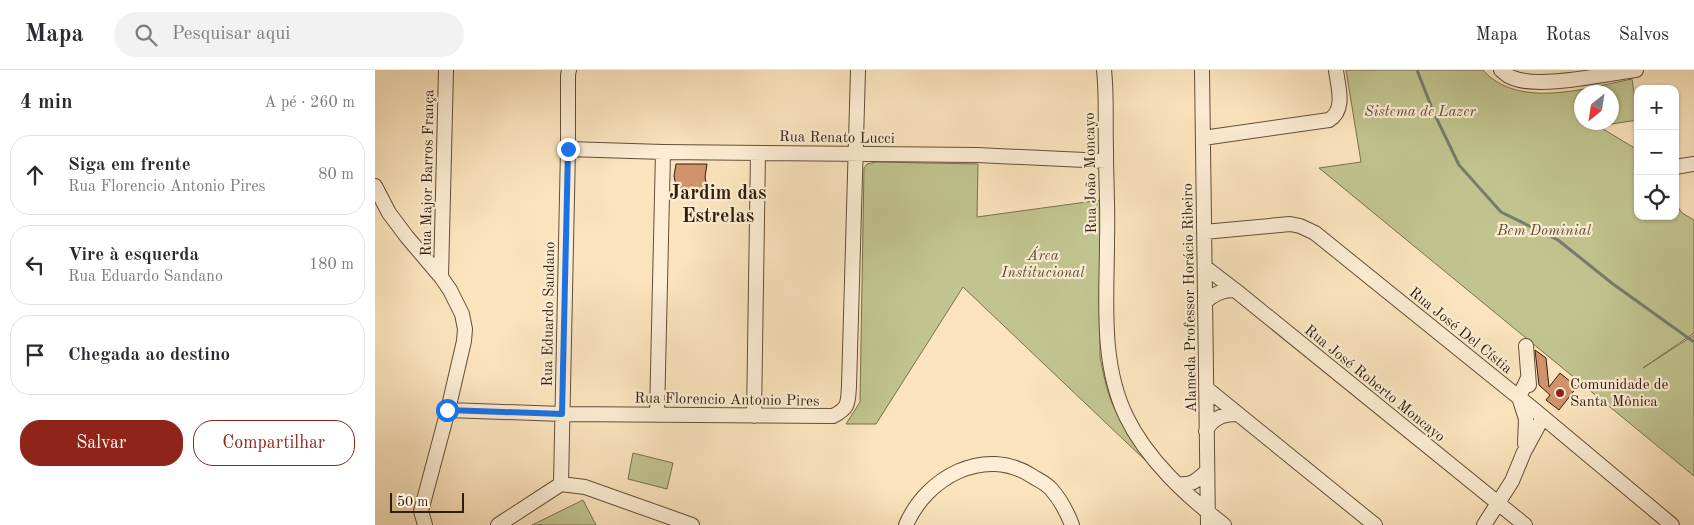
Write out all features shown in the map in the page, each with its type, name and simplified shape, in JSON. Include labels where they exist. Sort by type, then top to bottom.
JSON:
[{"type":"street","name":"Rua Major Barros França","points":[[441,277],[446,70]]},
{"type":"street","name":"Rua Eduardo Sandano","points":[[561,484],[569,70]]},
{"type":"street","name":"Rua Florencio Antonio Pires","points":[[447,410],[562,414],[833,416],[844,410],[848,401],[858,70]]},
{"type":"street","name":"Rua João Moncayo","points":[[1104,70],[1108,199],[1106,316],[1108,352],[1118,397],[1126,417],[1141,442],[1208,518],[1224,525]]},
{"type":"street","name":"Alameda Professor Horácio Ribeiro","points":[[1202,70],[1208,518]]},
{"type":"street","points":[[1203,138],[1329,120],[1335,117],[1340,103],[1336,70]]},
{"type":"street","points":[[1501,70],[1510,77],[1524,81],[1544,83],[1596,73],[1635,70]]},
{"type":"street","name":"Rua Renato Lucci","points":[[568,149],[663,152],[977,155],[1106,161]]},
{"type":"street","points":[[657,415],[663,152]]},
{"type":"street","points":[[754,416],[759,153]]},
{"type":"street","points":[[1679,166],[1694,164]]},
{"type":"street","points":[[375,186],[389,213],[441,277],[462,314],[465,329],[464,341],[421,512],[415,525]]},
{"type":"street","name":"Rua José Del Cístia","points":[[1204,232],[1290,224],[1300,226],[1315,233],[1519,397],[1672,525]]},
{"type":"street","name":"Rua José Roberto Moncayo","points":[[1205,267],[1525,525]]},
{"type":"street","points":[[1205,302],[1219,292],[1235,290]]},
{"type":"street","points":[[1484,525],[1512,481],[1538,413],[1528,378],[1525,346]]},
{"type":"street","points":[[1506,387],[1517,386],[1528,378]]},
{"type":"street","points":[[1524,452],[1526,420],[1519,397],[1528,378]]},
{"type":"street","points":[[1206,388],[1375,525]]},
{"type":"street","points":[[1207,431],[1214,420],[1229,414],[1237,414]]},
{"type":"street","points":[[906,525],[911,514],[938,482],[964,468],[986,464],[1003,464],[1024,471],[1049,487],[1066,511],[1072,525]]},
{"type":"street","points":[[1178,484],[1187,486],[1193,484],[1207,471]]},
{"type":"street","points":[[499,525],[561,484],[585,487],[670,521],[693,525]]},
{"type":"street","points":[[421,512],[425,525]]},
{"type":"green space","name":"Bem Dominial","points":[[1346,70],[1483,70],[1498,82],[1515,90],[1534,93],[1574,91],[1574,130],[1605,130],[1634,148],[1634,220],[1679,220],[1679,209],[1682,213],[1694,220],[1694,333],[1643,368],[1694,335],[1694,476],[1319,168],[1361,162]]},
{"type":"green space","name":"Bem Dominial","points":[[1632,79],[1634,121],[1619,123],[1619,85],[1604,85]]},
{"type":"green space","name":"Área Institucional","points":[[876,162],[978,164],[977,217],[1101,200],[1100,357],[1106,386],[1112,403],[1124,425],[1149,459],[1146,461],[963,287],[876,424],[846,424],[860,402],[864,168],[867,164]]},
{"type":"green space","points":[[633,453],[673,463],[667,489],[628,479]]},
{"type":"green space","points":[[583,500],[596,525],[532,525]]},
{"type":"building","points":[[676,164],[707,164],[705,177],[708,192],[677,191],[674,176]]},
{"type":"building","name":"Comunidade de Santa Mônica","points":[[1535,350],[1546,358],[1549,387],[1560,373],[1577,387],[1559,410],[1546,400],[1550,395],[1539,385]]},
{"type":"waterway","points":[[1417,70],[1433,111],[1459,165],[1501,212],[1558,240],[1613,284],[1694,342]]},
{"type":"place","name":"Comunidade de Santa Mônica","points":[[1560,393]]},
{"type":"district","name":"Jardim das Estrelas","points":[[718,204]]},
{"type":"route","points":[[447,410],[562,414],[568,149]]},
{"type":"park label","name":"Sistema de Lazer","points":[[1420,111]]}]
